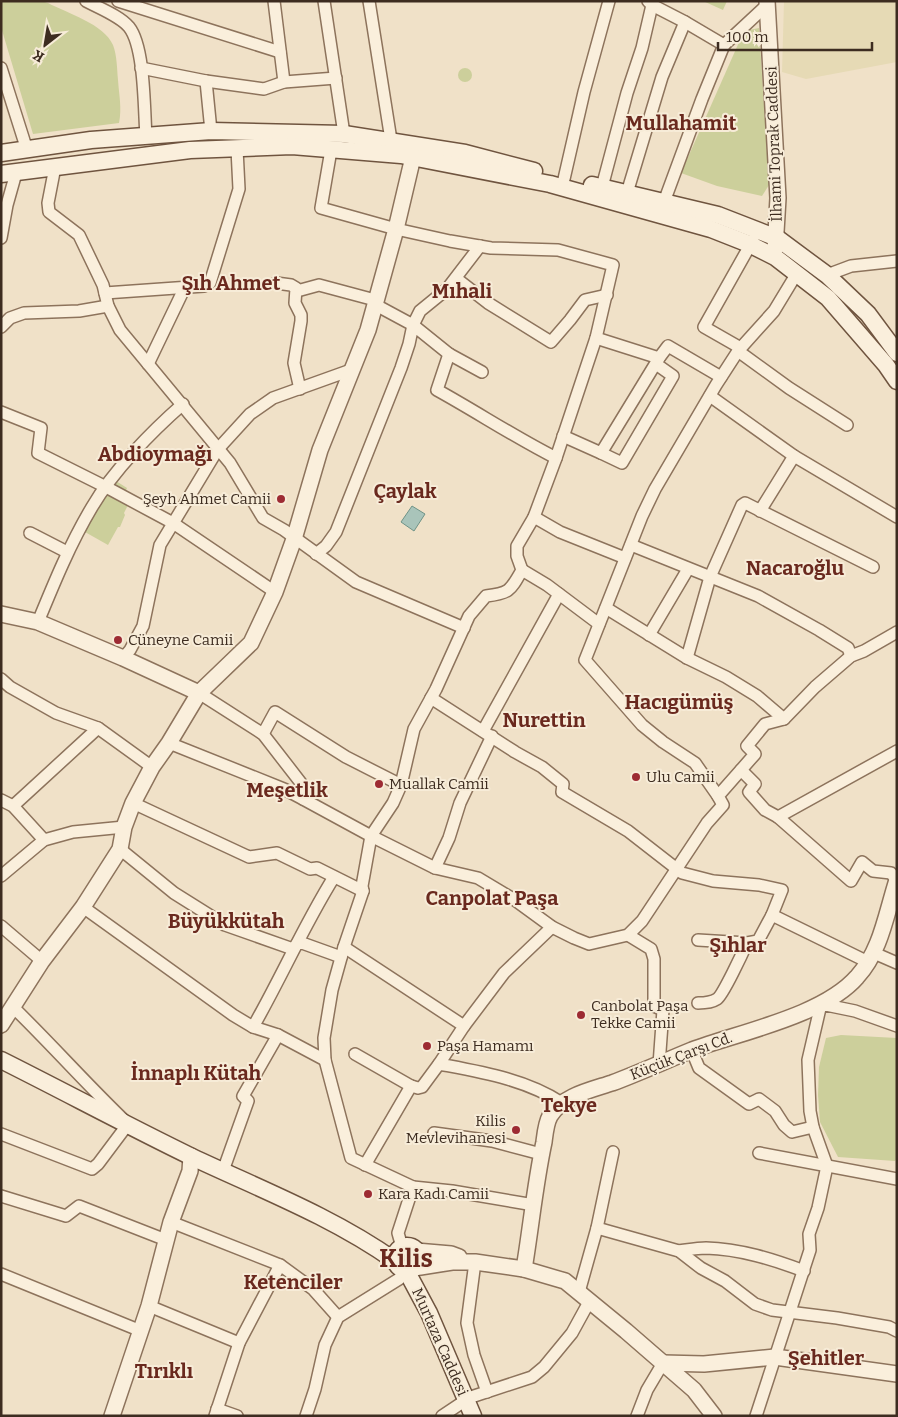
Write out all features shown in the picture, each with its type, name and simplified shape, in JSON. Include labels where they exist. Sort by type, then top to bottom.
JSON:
[{"type":"main road","points":[[1,153],[91,140],[211,131],[344,134],[465,153],[718,215],[777,238],[827,275],[868,314],[897,354]]},
{"type":"main road","points":[[8,173],[190,150],[292,146],[413,157],[550,184],[711,229],[749,244],[774,257],[828,298],[897,380]]},
{"type":"main road","points":[[1,1060],[191,1156],[407,1259]]},
{"type":"main road","name":"Murtaza Caddesi","points":[[407,1259],[473,1416]]},
{"type":"street","points":[[86,1],[110,7],[129,27],[136,44],[141,68],[146,136]]},
{"type":"street","points":[[118,1],[280,52]]},
{"type":"street","points":[[274,1],[284,82]]},
{"type":"street","points":[[324,1],[344,134]]},
{"type":"street","points":[[369,1],[391,140]]},
{"type":"street","points":[[564,178],[584,92],[609,1]]},
{"type":"street","points":[[602,188],[627,93],[642,48],[650,3],[724,45]]},
{"type":"street","points":[[664,202],[724,45],[767,3]]},
{"type":"street","name":"İlhami Toprak Caddesi","points":[[767,3],[778,198],[777,238],[774,257]]},
{"type":"street","points":[[627,193],[662,77],[685,22]]},
{"type":"street","points":[[1,68],[3,80],[27,150]]},
{"type":"street","points":[[141,68],[206,81],[264,89],[284,82],[336,78]]},
{"type":"street","points":[[206,81],[211,131]]},
{"type":"street","points":[[105,293],[206,285],[210,282],[239,189],[237,149]]},
{"type":"street","points":[[331,150],[321,208],[396,229],[480,246],[558,250],[613,265],[596,338],[556,458],[534,517],[517,546],[522,570],[559,594],[599,624]]},
{"type":"street","points":[[1,1025],[14,1008],[42,961],[83,907],[120,849],[124,827],[152,767],[199,693],[252,643],[275,592],[294,539],[320,450],[368,330],[396,229],[413,157]]},
{"type":"street","points":[[55,168],[48,203],[49,212],[79,235],[103,285],[108,306],[120,330],[230,463],[263,518],[284,530],[356,582],[464,628]]},
{"type":"street","points":[[1,238],[7,205],[8,173]]},
{"type":"street","points":[[760,231],[749,244],[704,327],[739,348],[738,351],[789,388],[847,425]]},
{"type":"street","points":[[316,554],[326,546],[336,532],[401,368],[413,325],[420,311],[447,290],[480,246]]},
{"type":"street","points":[[827,275],[851,266],[897,261]]},
{"type":"street","points":[[169,743],[284,789],[435,868],[478,878],[515,900],[552,927],[574,938],[589,944],[628,935],[642,921],[707,823],[724,805],[695,763],[642,724],[585,660],[625,558],[655,489],[738,351],[774,311],[797,273]]},
{"type":"street","points":[[457,279],[488,303],[551,342],[585,300],[607,295]]},
{"type":"street","points":[[276,283],[291,285],[297,290]]},
{"type":"street","points":[[297,290],[319,285],[375,302],[413,325],[449,354],[482,372]]},
{"type":"street","points":[[148,364],[185,287]]},
{"type":"street","points":[[297,290],[296,303],[302,321],[294,363],[300,389]]},
{"type":"street","points":[[1,328],[10,318],[24,314],[79,311],[108,306]]},
{"type":"street","points":[[563,436],[622,463],[673,376],[657,361],[596,338]]},
{"type":"street","points":[[601,453],[668,346],[721,377]]},
{"type":"street","points":[[449,354],[437,390],[498,424],[528,444],[556,458]]},
{"type":"street","points":[[123,658],[130,650],[143,626],[160,545],[218,449],[250,414],[273,398],[351,370]]},
{"type":"street","points":[[710,396],[794,456],[897,517]]},
{"type":"street","points":[[38,622],[67,552],[92,506],[156,428],[183,404]]},
{"type":"street","points":[[1,412],[41,428],[38,453],[173,523],[275,592]]},
{"type":"street","points":[[760,511],[794,456]]},
{"type":"street","points":[[687,658],[710,577],[742,505],[745,503],[873,567]]},
{"type":"street","points":[[534,517],[560,532],[625,558]]},
{"type":"street","points":[[30,533],[67,552]]},
{"type":"street","points":[[631,545],[758,596],[848,648],[851,656]]},
{"type":"street","points":[[649,635],[688,569]]},
{"type":"street","points":[[522,570],[513,586],[505,593],[486,596],[469,616],[431,698],[414,728],[401,785],[393,803],[371,836],[362,886],[363,891],[342,952],[324,1028],[325,1060],[352,1158],[414,1187],[452,1191],[534,1205]]},
{"type":"street","points":[[435,868],[449,838],[460,803],[488,734],[559,594]]},
{"type":"street","points":[[606,608],[687,658],[726,677],[757,696],[784,719]]},
{"type":"street","points":[[1,614],[38,622],[199,693],[263,734],[301,783],[304,799]]},
{"type":"street","points":[[718,796],[755,754],[747,746],[765,724],[784,719],[815,687],[851,656],[864,652],[897,632]]},
{"type":"street","points":[[1,679],[10,687],[56,713],[98,728],[152,767]]},
{"type":"street","points":[[431,698],[515,752],[542,767],[563,784],[562,792],[628,831],[682,873],[713,881],[759,885],[782,890],[772,915],[758,940],[747,943],[698,940]]},
{"type":"street","points":[[263,734],[275,712],[346,757],[401,785]]},
{"type":"street","points":[[13,806],[98,728]]},
{"type":"street","points":[[778,817],[897,751]]},
{"type":"street","points":[[741,770],[755,784],[749,792],[766,810],[778,817],[851,881],[862,862],[873,871],[891,873],[897,881]]},
{"type":"street","points":[[1,800],[13,806],[44,840]]},
{"type":"street","points":[[134,803],[249,857],[277,853],[310,869],[316,868],[363,891]]},
{"type":"street","points":[[1,876],[44,840],[73,832],[124,827]]},
{"type":"street","points":[[120,849],[174,893],[225,925],[293,950]]},
{"type":"street","points":[[253,1027],[272,994],[318,903],[334,877]]},
{"type":"street","name":"Küçük Çarşı Cd.","points":[[524,1269],[549,1117],[562,1103],[583,1092],[795,1015],[821,1004],[839,993],[856,978],[871,957],[897,881]]},
{"type":"street","points":[[83,907],[233,1015],[253,1027],[278,1035],[325,1060]]},
{"type":"street","points":[[772,915],[871,957],[897,963]]},
{"type":"street","points":[[1,926],[42,961]]},
{"type":"street","points":[[355,1054],[411,1086],[422,1087],[499,978],[552,927]]},
{"type":"street","points":[[628,935],[651,949],[654,959],[654,1006],[663,1010],[659,1065]]},
{"type":"street","points":[[293,950],[297,944],[302,943],[342,952],[464,1026]]},
{"type":"street","points":[[698,1003],[707,1003],[718,999],[747,943]]},
{"type":"street","points":[[756,1416],[810,1250],[809,1234],[818,1208],[827,1166],[813,1127],[810,1111],[808,1060],[821,1004],[855,1011],[897,1026]]},
{"type":"street","points":[[1,1134],[92,1169],[98,1164],[128,1124],[98,1096],[53,1046],[14,1008]]},
{"type":"street","points":[[224,1171],[248,1101],[243,1096],[278,1035]]},
{"type":"street","points":[[692,1051],[699,1068],[749,1104],[759,1099],[775,1111],[784,1125],[792,1132],[813,1127]]},
{"type":"street","points":[[439,1064],[520,1083],[545,1092],[562,1103]]},
{"type":"street","points":[[365,1165],[411,1086]]},
{"type":"street","points":[[434,1132],[492,1141],[542,1154]]},
{"type":"street","points":[[442,1416],[466,1400],[532,1377],[544,1368],[572,1334],[584,1297],[613,1152]]},
{"type":"street","points":[[759,1153],[897,1179]]},
{"type":"street","points":[[112,1416],[149,1306],[171,1222],[190,1171],[191,1156]]},
{"type":"street","points":[[306,1416],[315,1389],[325,1345],[338,1318],[399,1279],[407,1259],[398,1233],[414,1187]]},
{"type":"street","points":[[1,1196],[66,1216],[79,1206],[166,1240]]},
{"type":"street","points":[[171,1222],[280,1265],[313,1289],[338,1318]]},
{"type":"street","points":[[597,1228],[679,1251],[701,1268],[725,1281],[755,1304],[772,1310],[837,1318],[897,1331]]},
{"type":"street","points":[[679,1251],[704,1248],[738,1251],[771,1259],[804,1271]]},
{"type":"street","points":[[407,1259],[475,1262],[524,1269],[565,1282],[626,1331],[694,1390],[714,1416]]},
{"type":"street","points":[[475,1262],[467,1323],[474,1354],[487,1392]]},
{"type":"street","points":[[237,1416],[216,1412],[239,1343],[280,1265]]},
{"type":"street","points":[[1,1274],[141,1332]]},
{"type":"street","points":[[149,1306],[239,1343]]},
{"type":"street","points":[[662,1363],[704,1364],[775,1357],[897,1374]]},
{"type":"street","points":[[636,1416],[642,1406],[647,1390],[662,1363]]},
{"type":"shaded area","points":[[784,1],[897,1],[897,62],[806,79],[782,72]]},
{"type":"green space","points":[[1,1],[42,1],[75,15],[102,31],[113,45],[116,58],[120,107],[119,123],[33,134],[1,27]]},
{"type":"green space","points":[[703,1],[727,1],[723,10]]},
{"type":"green space","points":[[759,28],[769,185],[762,196],[717,186],[681,173],[744,31]]},
{"type":"green space","points":[[462,68],[468,68],[472,75],[468,82],[462,82],[458,78],[458,72]]},
{"type":"green space","points":[[116,481],[127,488],[121,502],[128,505],[120,527],[118,527],[108,545],[85,532],[96,512],[94,511]]},
{"type":"green space","points":[[841,1035],[897,1038],[897,1158],[895,1161],[838,1157],[820,1122],[818,1095],[819,1067],[826,1038]]},
{"type":"water","points":[[412,506],[425,514],[414,531],[401,522]]},
{"type":"place","name":"Şeyh Ahmet Camii","points":[[281,499]]},
{"type":"place","name":"Cüneyne Camii","points":[[118,640]]},
{"type":"place","name":"Ulu Camii","points":[[636,777]]},
{"type":"place","name":"Muallak Camii","points":[[379,784]]},
{"type":"place","name":"Canbolat Paşa Tekke Camii","points":[[581,1015]]},
{"type":"place","name":"Paşa Hamamı","points":[[427,1046]]},
{"type":"place","name":"Kilis Mevlevihanesi","points":[[516,1130]]},
{"type":"place","name":"Kara Kadı Camii","points":[[368,1194]]},
{"type":"district","name":"Mullahamit","points":[[681,123]]},
{"type":"district","name":"Şıh Ahmet","points":[[231,283]]},
{"type":"district","name":"Mıhali","points":[[462,291]]},
{"type":"district","name":"Abdioymağı","points":[[155,454]]},
{"type":"district","name":"Çaylak","points":[[405,491]]},
{"type":"district","name":"Nacaroğlu","points":[[795,568]]},
{"type":"district","name":"Hacıgümüş","points":[[679,702]]},
{"type":"district","name":"Nurettin","points":[[544,720]]},
{"type":"district","name":"Meşetlik","points":[[287,790]]},
{"type":"district","name":"Canpolat Paşa","points":[[492,898]]},
{"type":"district","name":"Büyükkütah","points":[[226,921]]},
{"type":"district","name":"Şıhlar","points":[[738,945]]},
{"type":"district","name":"İnnaplı Kütah","points":[[196,1073]]},
{"type":"district","name":"Tekye","points":[[569,1105]]},
{"type":"district","name":"Kilis","points":[[406,1258]]},
{"type":"district","name":"Ketenciler","points":[[293,1282]]},
{"type":"district","name":"Şehitler","points":[[826,1358]]},
{"type":"district","name":"Tırıklı","points":[[164,1371]]}]
